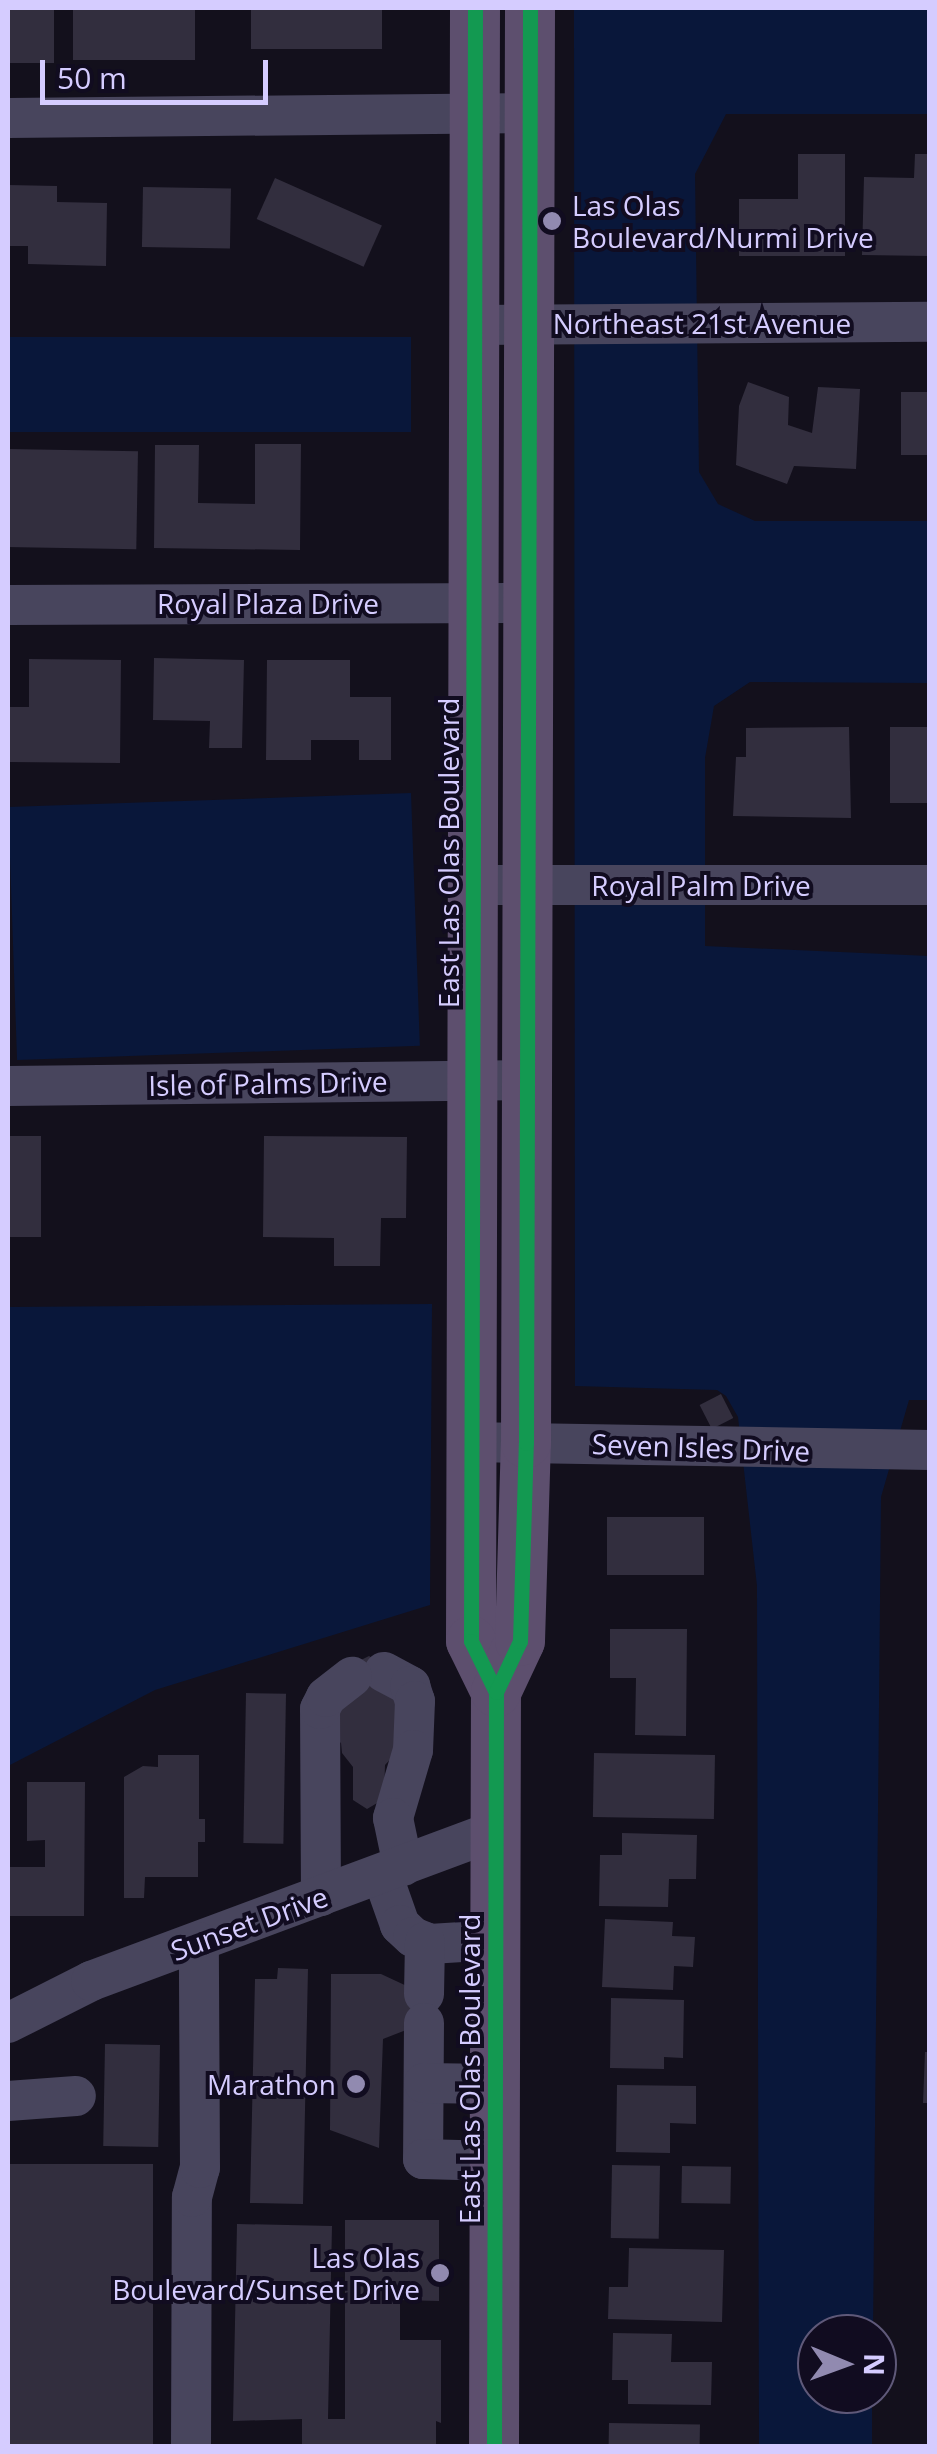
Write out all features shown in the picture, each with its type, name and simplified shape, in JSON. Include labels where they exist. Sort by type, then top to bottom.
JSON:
[{"type":"main road","name":"East Las Olas Boulevard","points":[[475,8],[470,1641],[496,1692]]},
{"type":"main road","name":"East Las Olas Boulevard","points":[[494,2446],[496,1692],[520,1641],[526,1443],[528,1080],[546,885],[529,603],[547,323],[531,114],[530,8]]},
{"type":"street","points":[[8,118],[531,114]]},
{"type":"street","name":"Northeast 21st Avenue","points":[[476,325],[930,322]]},
{"type":"street","name":"Royal Plaza Drive","points":[[8,604],[529,603]]},
{"type":"street","name":"Royal Palm Drive","points":[[473,885],[930,884]]},
{"type":"street","name":"Isle of Palms Drive","points":[[8,1086],[528,1080]]},
{"type":"street","name":"Seven Isles Drive","points":[[472,1442],[748,1450],[930,1450]]},
{"type":"street","points":[[321,1896],[320,1709],[326,1697],[368,1674],[410,1686],[415,1701],[414,1750],[393,1818],[392,1870],[400,1924],[425,1942],[494,1940]]},
{"type":"street","name":"Sunset Drive","points":[[8,2023],[90,1981],[495,1832]]},
{"type":"street","points":[[191,2446],[192,2198],[200,2168],[199,1942]]},
{"type":"street","points":[[425,1942],[423,2159],[494,2160]]},
{"type":"street","points":[[424,2083],[494,2084]]},
{"type":"street","points":[[8,2101],[76,2096]]},
{"type":"water","points":[[574,8],[929,8],[929,114],[726,114],[695,174],[699,472],[718,504],[755,521],[929,521],[929,683],[750,682],[714,706],[705,758],[705,946],[929,956],[929,1400],[909,1400],[881,1497],[873,2314],[797,2314],[797,2414],[872,2414],[872,2446],[759,2446],[757,1586],[738,1417],[726,1396],[717,1390],[575,1386]]},
{"type":"water","points":[[8,337],[411,337],[411,432],[8,432]]},
{"type":"water","points":[[411,793],[420,1046],[17,1060],[8,807]]},
{"type":"water","points":[[432,1304],[430,1605],[155,1690],[8,1766],[8,1307]]},
{"type":"building","points":[[8,8],[54,8],[54,63],[8,63]]},
{"type":"building","points":[[73,8],[195,8],[195,60],[73,60]]},
{"type":"building","points":[[251,8],[382,8],[382,49],[251,49]]},
{"type":"building","points":[[798,154],[845,154],[845,256],[739,256],[739,199],[798,199]]},
{"type":"building","points":[[915,154],[930,154],[930,256],[862,255],[864,177],[914,178]]},
{"type":"building","points":[[275,178],[382,226],[364,267],[257,219]]},
{"type":"building","points":[[8,185],[57,186],[57,202],[107,203],[106,266],[28,264],[28,246],[8,246]]},
{"type":"building","points":[[143,187],[231,189],[230,249],[142,247]]},
{"type":"building","points":[[748,382],[789,397],[788,425],[812,433],[818,387],[860,389],[856,469],[794,466],[787,484],[736,465],[739,406]]},
{"type":"building","points":[[901,392],[930,392],[930,455],[901,455]]},
{"type":"building","points":[[255,444],[301,444],[300,550],[154,548],[155,445],[199,445],[198,503],[255,504]]},
{"type":"building","points":[[8,449],[138,451],[136,549],[8,547]]},
{"type":"building","points":[[154,658],[244,660],[242,748],[209,748],[210,721],[153,720]]},
{"type":"building","points":[[29,659],[121,660],[120,763],[8,762],[8,707],[29,707]]},
{"type":"building","points":[[267,660],[350,660],[350,697],[391,697],[391,760],[359,760],[359,740],[311,740],[311,760],[266,760]]},
{"type":"building","points":[[849,727],[851,818],[733,816],[736,757],[746,757],[746,728]]},
{"type":"building","points":[[890,727],[930,727],[930,803],[890,803]]},
{"type":"building","points":[[8,1136],[41,1136],[41,1237],[8,1237]]},
{"type":"building","points":[[264,1136],[407,1137],[406,1218],[381,1218],[380,1266],[334,1266],[334,1238],[263,1237]]},
{"type":"building","points":[[721,1394],[733,1418],[712,1429],[700,1405]]},
{"type":"building","points":[[607,1517],[704,1517],[704,1575],[607,1575]]},
{"type":"building","points":[[610,1629],[687,1629],[686,1736],[635,1735],[636,1678],[610,1678]]},
{"type":"building","points":[[369,1656],[384,1665],[409,1707],[396,1753],[385,1765],[384,1799],[367,1809],[353,1800],[353,1767],[342,1753],[341,1743],[327,1731],[353,1664]]},
{"type":"building","points":[[246,1693],[286,1694],[283,1844],[243,1843]]},
{"type":"building","points":[[594,1753],[715,1755],[714,1819],[593,1817]]},
{"type":"building","points":[[158,1755],[199,1755],[199,1819],[205,1819],[205,1842],[198,1842],[198,1877],[145,1877],[144,1898],[124,1898],[124,1777],[143,1766],[158,1767]]},
{"type":"building","points":[[27,1782],[85,1782],[84,1916],[8,1916],[8,1867],[45,1867],[45,1840],[27,1841]]},
{"type":"building","points":[[622,1833],[697,1835],[696,1879],[669,1879],[668,1907],[599,1906],[600,1855],[622,1855]]},
{"type":"building","points":[[605,1919],[673,1922],[672,1936],[695,1937],[693,1967],[674,1966],[673,1990],[602,1987]]},
{"type":"building","points":[[278,1968],[308,1969],[303,2204],[250,2203],[255,1979],[277,1979]]},
{"type":"building","name":"Marathon","points":[[331,1974],[381,1974],[424,1994],[424,2023],[383,2039],[379,2148],[330,2130]]},
{"type":"building","points":[[611,1998],[684,2000],[683,2058],[664,2057],[664,2069],[610,2068]]},
{"type":"building","points":[[105,2044],[160,2045],[158,2147],[103,2146]]},
{"type":"building","points":[[925,2052],[930,2052],[930,2103],[923,2103]]},
{"type":"building","points":[[617,2085],[696,2086],[696,2124],[670,2123],[670,2153],[616,2152]]},
{"type":"building","points":[[8,2164],[153,2164],[153,2446],[8,2446]]},
{"type":"building","points":[[612,2165],[660,2166],[659,2239],[611,2238]]},
{"type":"building","points":[[682,2166],[731,2167],[730,2204],[681,2203]]},
{"type":"building","points":[[345,2220],[439,2220],[439,2301],[400,2300],[400,2340],[441,2340],[441,2423],[436,2421],[436,2446],[302,2446],[302,2419],[233,2421],[237,2224],[332,2226],[328,2419],[345,2419]]},
{"type":"building","points":[[629,2248],[724,2250],[722,2322],[608,2319],[609,2287],[628,2287]]},
{"type":"building","points":[[613,2333],[672,2334],[671,2362],[712,2362],[711,2405],[628,2404],[628,2380],[612,2380]]},
{"type":"building","points":[[609,2423],[700,2425],[700,2446],[609,2446]]},
{"type":"cycle path","points":[[475,8],[471,1641],[496,1692]]},
{"type":"cycle path","points":[[494,2446],[496,1692],[520,1641],[526,1443],[530,8]]},
{"type":"place","name":"Las Olas Boulevard/Nurmi Drive","points":[[552,221]]},
{"type":"place","name":"Marathon","points":[[356,2084]]},
{"type":"place","name":"Las Olas Boulevard/Sunset Drive","points":[[440,2273]]}]
